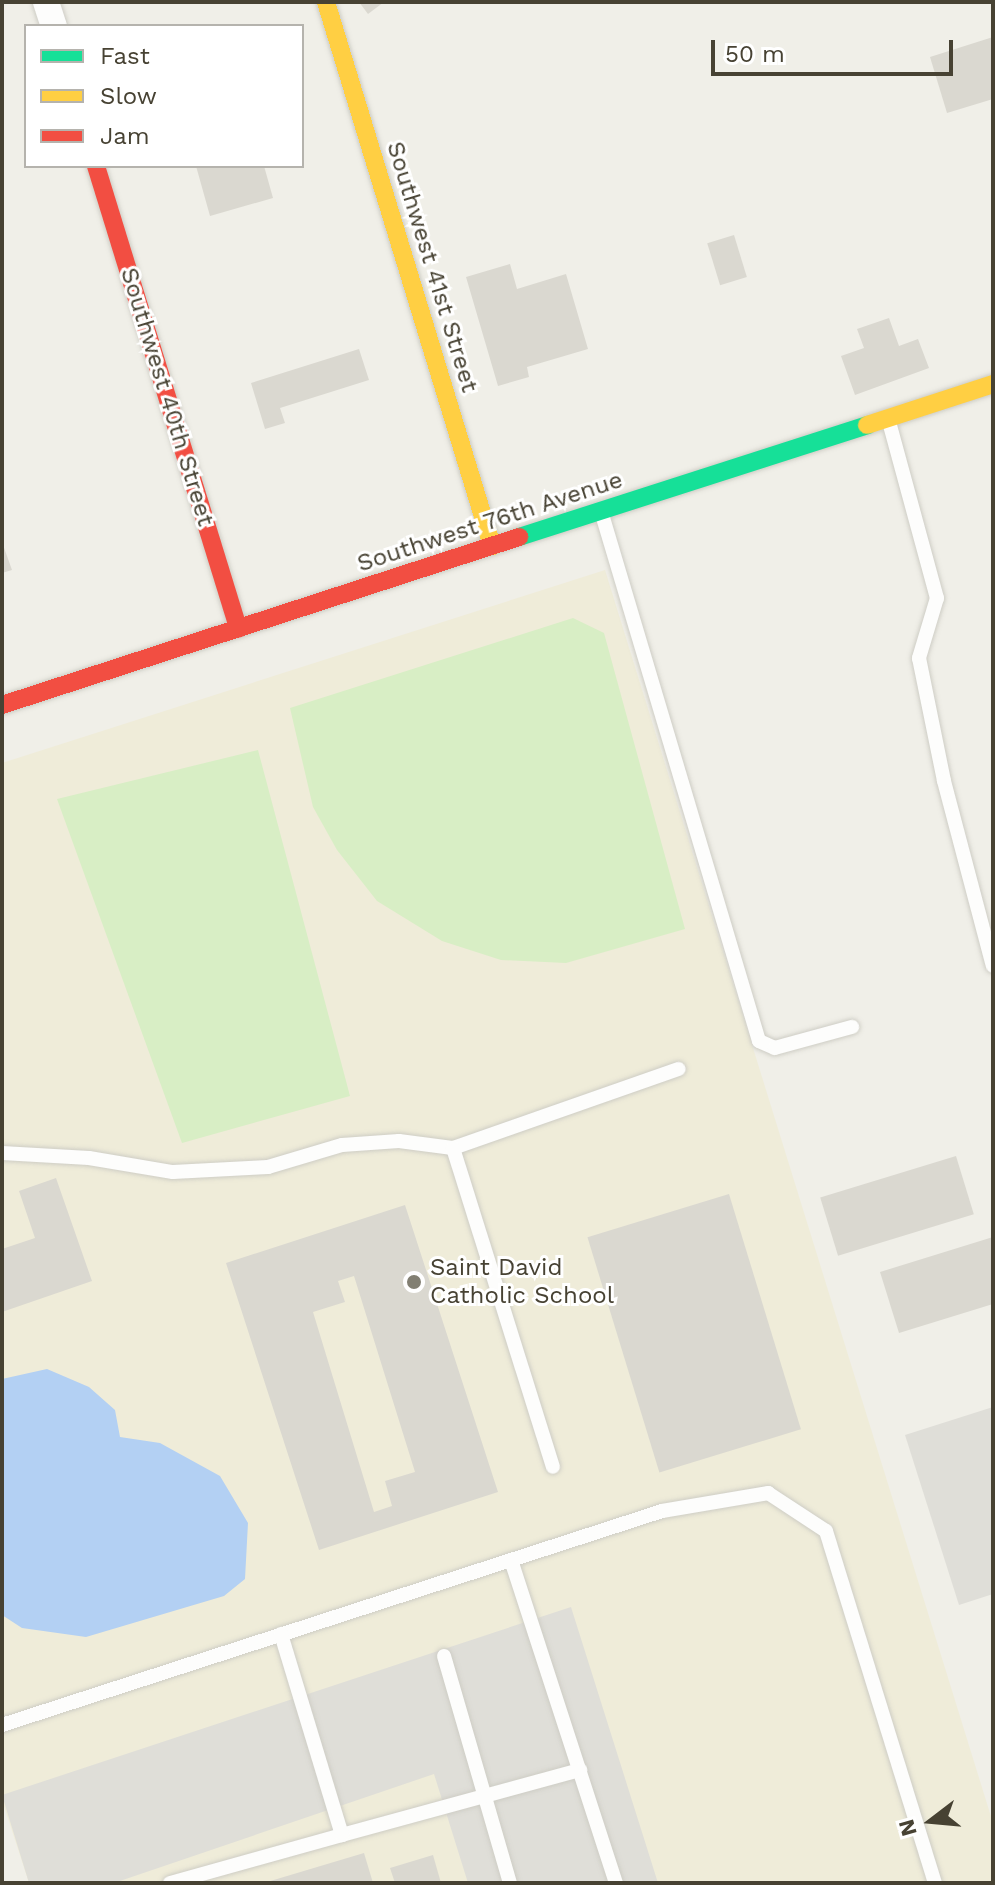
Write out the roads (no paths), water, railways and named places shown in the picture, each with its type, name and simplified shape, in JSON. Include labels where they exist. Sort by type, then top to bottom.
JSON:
[{"type":"street","points":[[46,2],[53,24]]},
{"type":"street","name":"Southwest 41st Street","points":[[326,2],[492,546]]},
{"type":"street","name":"Southwest 40th Street","points":[[97,168],[238,629]]},
{"type":"street","name":"Southwest 76th Avenue","points":[[2,705],[993,384]]},
{"type":"lane","points":[[888,418],[937,598],[919,658],[944,781],[993,966]]},
{"type":"lane","points":[[601,511],[759,1041],[775,1048],[852,1027]]},
{"type":"lane","points":[[2,1153],[89,1158],[173,1172],[268,1167],[342,1145],[399,1141],[453,1148],[679,1069]]},
{"type":"lane","points":[[453,1148],[553,1467]]},
{"type":"lane","points":[[2,1725],[662,1511],[768,1493],[826,1531],[935,1883]]},
{"type":"lane","points":[[511,1560],[616,1883]]},
{"type":"lane","points":[[281,1634],[342,1835]]},
{"type":"lane","points":[[444,1656],[510,1883]]},
{"type":"lane","points":[[170,1883],[484,1799],[580,1770]]},
{"type":"water","points":[[47,1369],[89,1387],[115,1410],[120,1437],[160,1443],[220,1476],[248,1523],[245,1579],[224,1596],[86,1637],[22,1628],[2,1615],[2,1379]]},
{"type":"place","name":"Saint David Catholic School","points":[[414,1282]]}]
